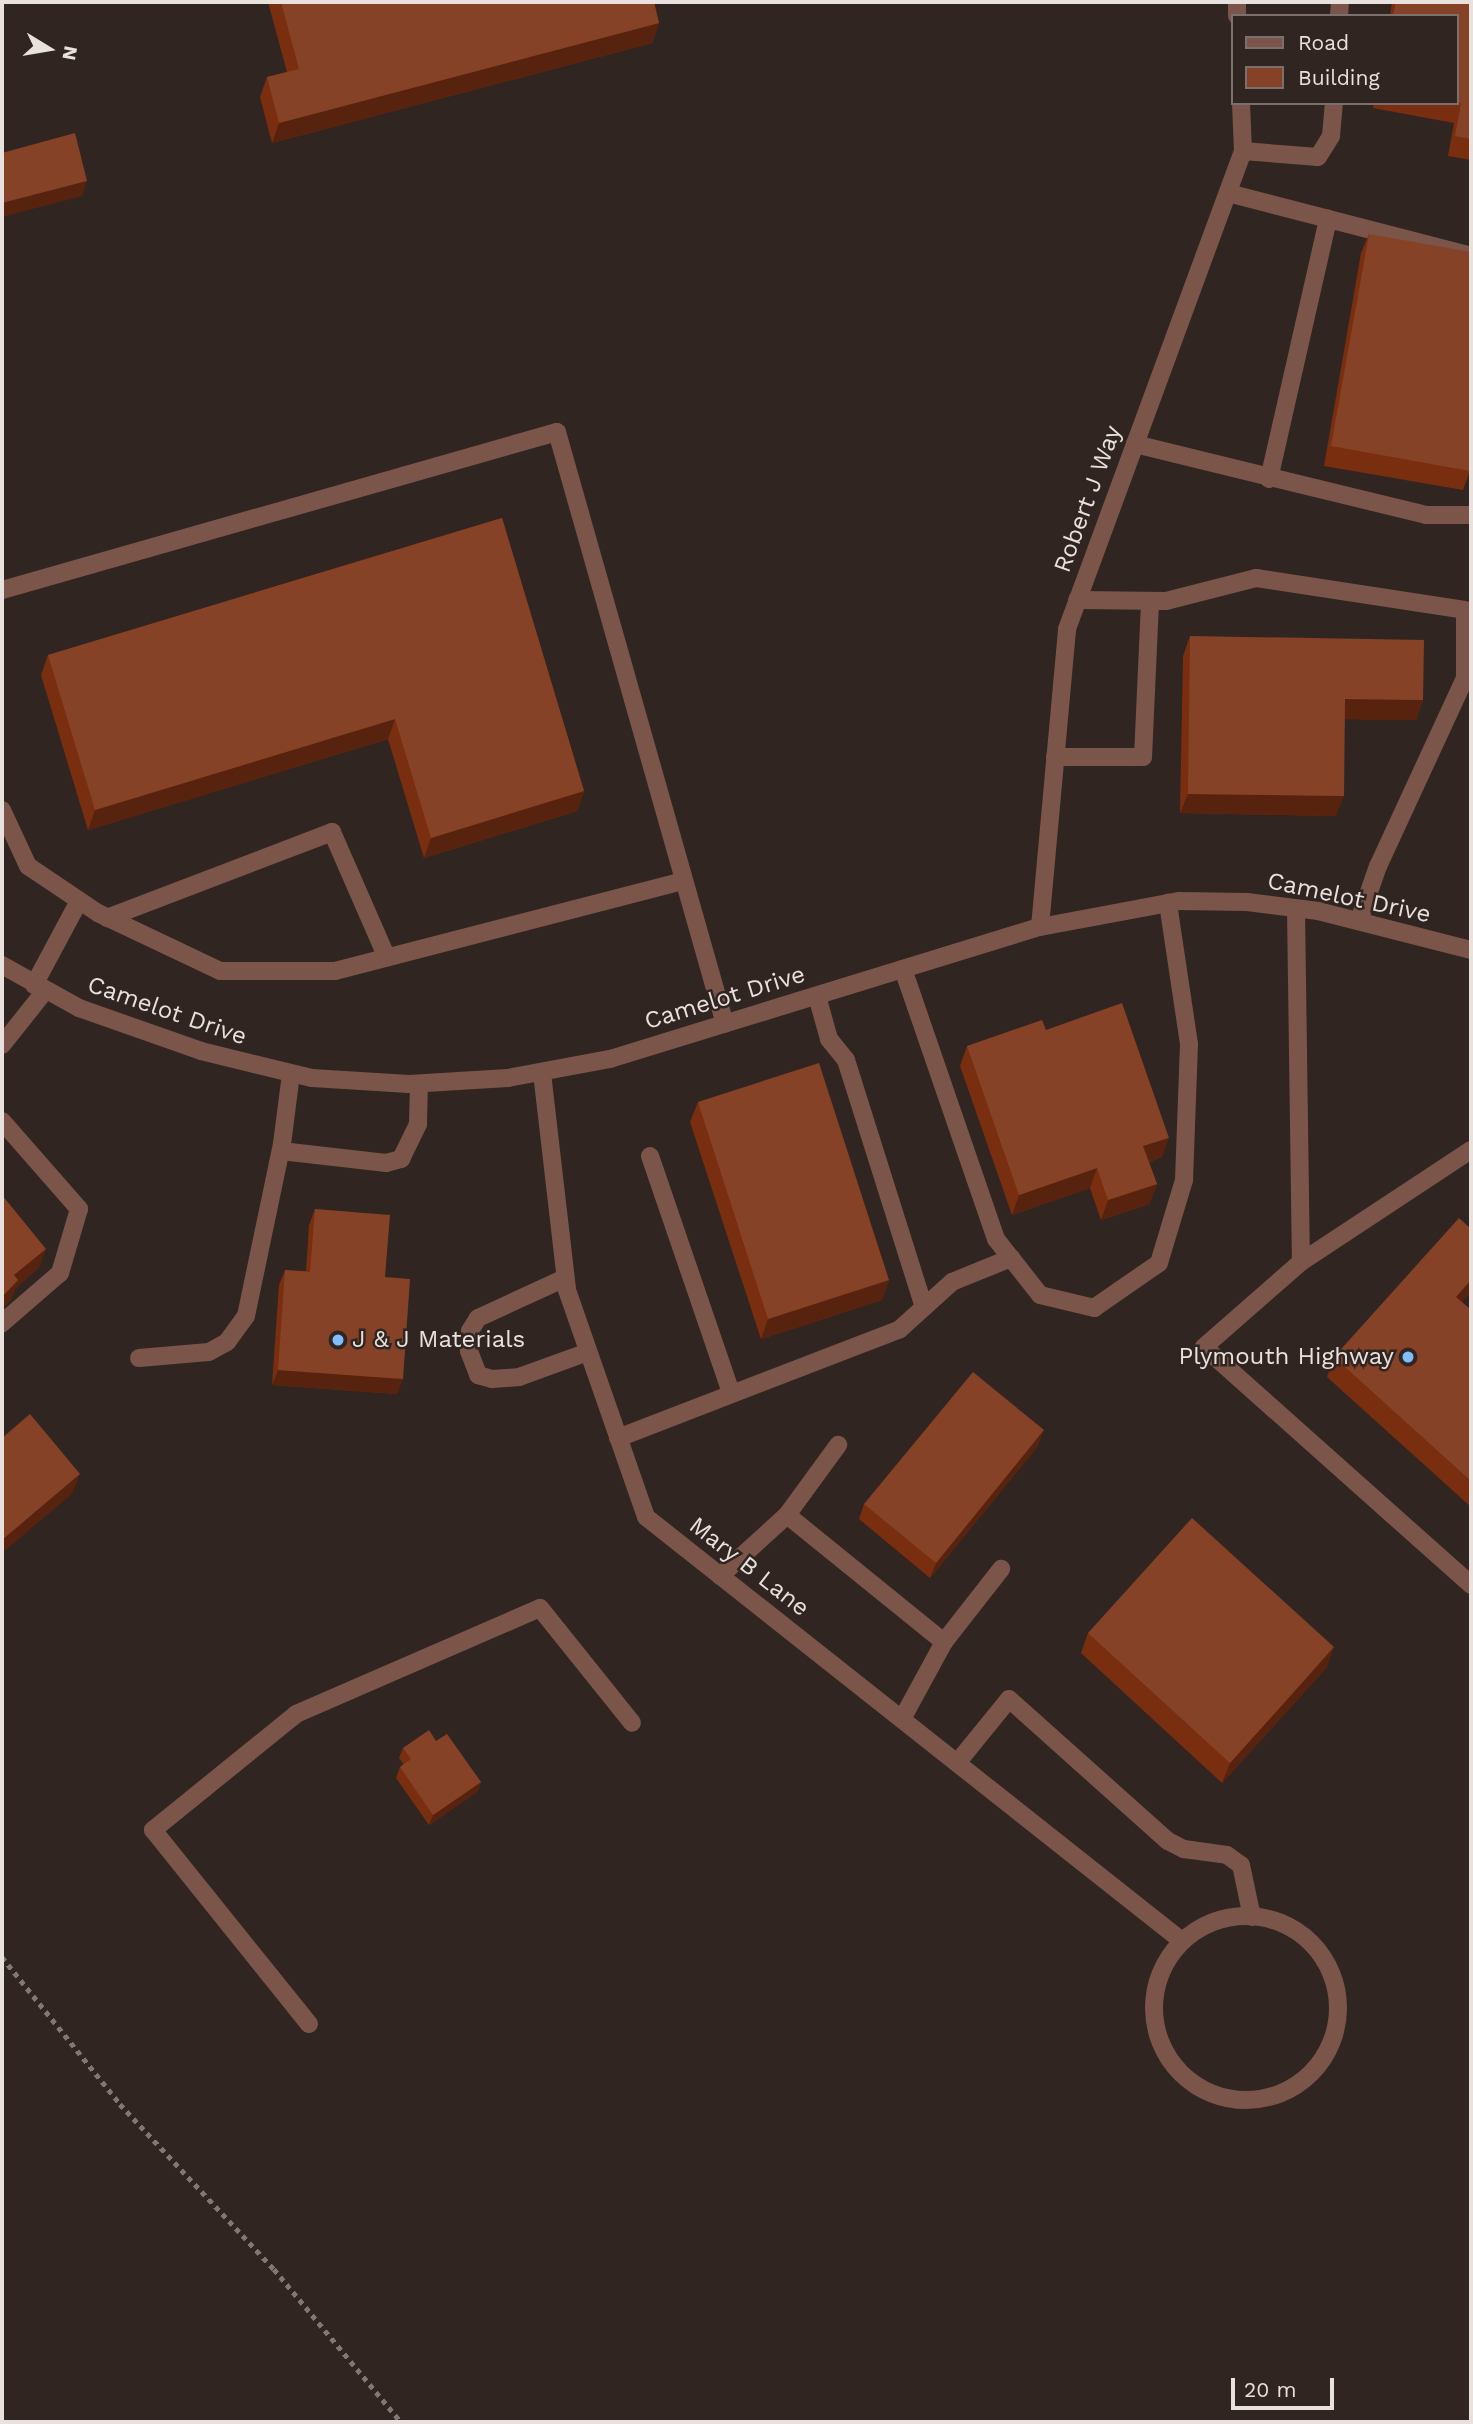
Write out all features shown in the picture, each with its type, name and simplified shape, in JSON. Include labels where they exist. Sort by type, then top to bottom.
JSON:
[{"type":"street","name":"Robert J Way","points":[[1040,927],[1067,629],[1243,151],[1241,105]]},
{"type":"street","points":[[1243,151],[1318,157],[1331,136],[1334,105]]},
{"type":"street","points":[[1228,193],[1471,256]]},
{"type":"street","points":[[1269,479],[1328,219]]},
{"type":"street","points":[[2,590],[557,432],[725,1024]]},
{"type":"street","points":[[1135,444],[1269,479],[1426,515],[1471,515]]},
{"type":"street","points":[[1077,600],[1166,601],[1256,578],[1465,610],[1465,678],[1378,866],[1359,921]]},
{"type":"street","points":[[1055,757],[1143,757],[1150,601]]},
{"type":"street","points":[[2,810],[27,866],[107,918],[220,971],[335,971],[684,881]]},
{"type":"street","points":[[107,918],[332,832],[387,958]]},
{"type":"street","points":[[2,1045],[40,988],[79,901]]},
{"type":"street","name":"Camelot Drive","points":[[2,965],[40,988],[159,1038],[291,1074],[419,1084],[542,1073],[610,1059],[1040,927],[1168,903],[1247,902],[1296,909],[1359,921],[1471,950]]},
{"type":"street","points":[[904,969],[996,1238],[1040,1295],[1094,1308],[1159,1263],[1184,1180],[1189,1044],[1168,903]]},
{"type":"street","points":[[1296,909],[1301,1262]]},
{"type":"street","points":[[817,996],[829,1039],[846,1060],[924,1307]]},
{"type":"street","name":"Mary B Lane","points":[[542,1073],[565,1278],[646,1517],[1182,1941]]},
{"type":"street","points":[[139,1358],[209,1352],[227,1342],[246,1317],[281,1151],[291,1074]]},
{"type":"street","points":[[281,1151],[386,1163],[401,1159],[418,1124],[419,1084]]},
{"type":"street","points":[[2,1121],[79,1209],[60,1273],[2,1323]]},
{"type":"street","points":[[1471,1150],[1301,1262],[1204,1347],[1471,1585]]},
{"type":"street","points":[[650,1156],[732,1393]]},
{"type":"street","points":[[618,1438],[900,1329],[952,1282],[1011,1258]]},
{"type":"street","points":[[565,1278],[478,1318],[470,1331],[468,1351],[478,1376],[492,1379],[519,1377],[588,1352]]},
{"type":"street","points":[[720,1576],[787,1516],[838,1445]]},
{"type":"street","points":[[787,1516],[944,1642]]},
{"type":"street","points":[[902,1719],[944,1642],[1002,1569]]},
{"type":"street","points":[[309,2024],[153,1830],[296,1714],[540,1608],[632,1723]]},
{"type":"street","points":[[957,1763],[1009,1699],[1168,1841],[1184,1849],[1227,1855],[1241,1865],[1252,1917]]},
{"type":"street","points":[[1252,1917],[1270,1919],[1299,1932],[1321,1954],[1335,1983],[1337,2003],[1331,2044],[1314,2071],[1289,2090],[1271,2097],[1232,2100],[1204,2091],[1180,2074],[1163,2050],[1154,2021],[1155,1992],[1164,1964],[1182,1941],[1209,1923],[1252,1917]]},
{"type":"path","points":[[2,1957],[120,2104],[274,2269],[401,2422]]},
{"type":"building","points":[[281,2],[654,2],[659,23],[279,123],[267,77],[299,69]]},
{"type":"building","points":[[1396,2],[1471,2],[1471,139],[1455,136],[1461,103],[1459,14],[1393,14]]},
{"type":"building","points":[[75,133],[87,181],[2,203],[2,153]]},
{"type":"building","points":[[1369,234],[1471,252],[1470,471],[1331,446]]},
{"type":"building","points":[[502,518],[584,791],[431,838],[395,719],[95,810],[48,655]]},
{"type":"building","points":[[1190,636],[1424,640],[1423,700],[1345,699],[1344,796],[1188,794]]},
{"type":"building","points":[[1122,1003],[1169,1138],[1143,1146],[1157,1184],[1108,1200],[1097,1168],[1019,1195],[967,1046],[1042,1020],[1046,1030]]},
{"type":"building","points":[[819,1063],[889,1280],[768,1319],[698,1102]]},
{"type":"building","points":[[2,1195],[46,1249],[14,1275],[18,1280],[2,1297]]},
{"type":"building","name":"J & J Materials","points":[[315,1209],[390,1215],[385,1277],[410,1279],[403,1379],[278,1370],[285,1270],[310,1272]]},
{"type":"building","name":"Plymouth Highway","points":[[1459,1218],[1471,1229],[1471,1280],[1456,1297],[1471,1310],[1471,1481],[1334,1357]]},
{"type":"building","points":[[973,1372],[1044,1430],[936,1563],[864,1504]]},
{"type":"building","points":[[30,1414],[80,1474],[2,1540],[2,1438]]},
{"type":"building","points":[[1192,1518],[1334,1647],[1230,1763],[1088,1633]]},
{"type":"building","points":[[429,1730],[436,1741],[447,1734],[481,1782],[433,1815],[400,1767],[411,1759],[403,1748]]},
{"type":"place","name":"J & J Materials","points":[[338,1340]]},
{"type":"place","name":"Plymouth Highway","points":[[1408,1357]]}]
